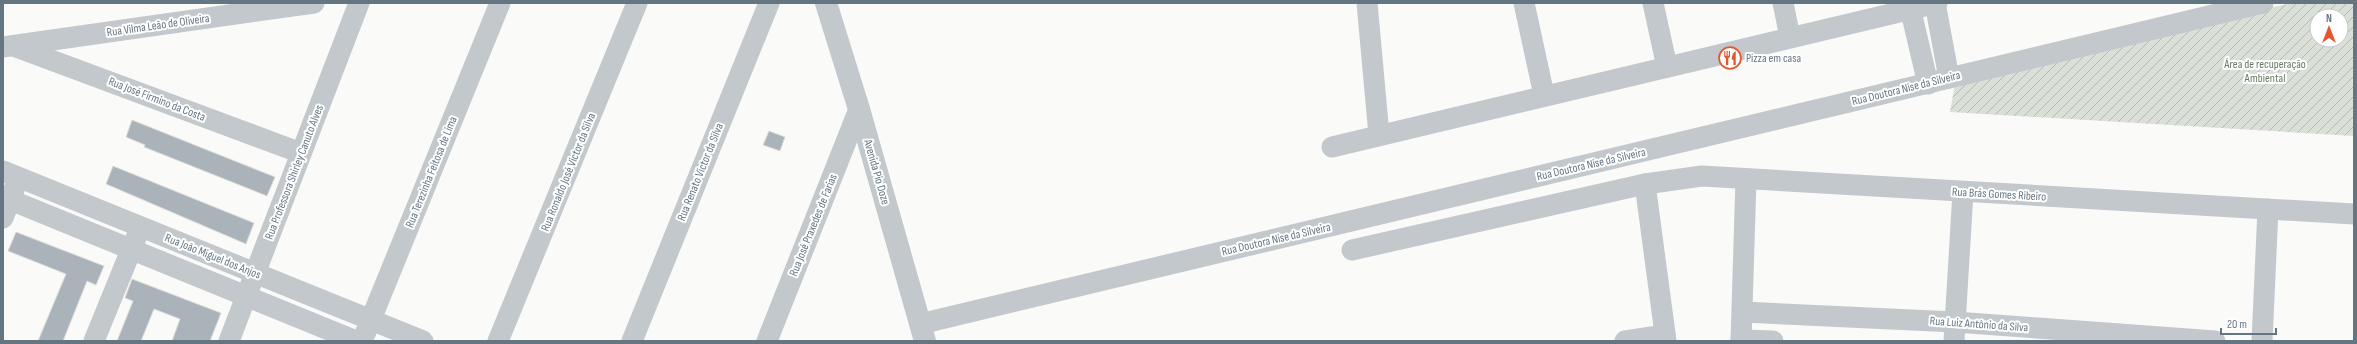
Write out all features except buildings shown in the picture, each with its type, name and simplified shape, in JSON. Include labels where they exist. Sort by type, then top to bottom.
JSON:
[{"type":"street","name":"Rua Vilma Leão de Oliveira","points":[[8,46],[314,3]]},
{"type":"street","name":"Rua Professora Shirley Canuto Alves","points":[[230,341],[359,3]]},
{"type":"street","name":"Rua Terezinha Feitosa de Lima","points":[[363,341],[500,3]]},
{"type":"street","name":"Rua Ronaldo José Victor da Silva","points":[[498,341],[638,3]]},
{"type":"street","name":"Rua Renato Victor da Silva","points":[[632,341],[769,3]]},
{"type":"street","name":"Avenida Pio Doze","points":[[826,3],[859,109],[923,332]]},
{"type":"street","points":[[1367,3],[1379,135]]},
{"type":"street","points":[[1524,3],[1544,95]]},
{"type":"street","points":[[1653,3],[1666,67]]},
{"type":"street","points":[[1783,3],[1790,37]]},
{"type":"street","points":[[1332,147],[1790,37],[1910,6],[1936,3],[1949,78]]},
{"type":"street","name":"Rua Doutora Nise da Silveira","points":[[923,332],[1949,78],[2262,3]]},
{"type":"street","points":[[1910,6],[1928,84]]},
{"type":"street","name":"Rua José Firmino da Costa","points":[[8,46],[301,153]]},
{"type":"street","name":"Rua José Praxedes de Farias","points":[[767,341],[859,109]]},
{"type":"street","name":"Rua João Miguel dos Anjos","points":[[11,174],[423,341]]},
{"type":"street","points":[[5,205],[11,174]]},
{"type":"street","name":"Rua Brás Gomes Ribeiro","points":[[1352,250],[1645,184],[1702,176],[2354,214]]},
{"type":"street","points":[[1746,179],[1741,340],[1773,341]]},
{"type":"street","points":[[1625,341],[1666,338],[1645,184]]},
{"type":"street","points":[[1955,332],[1964,192]]},
{"type":"street","name":"Rua João Miguel dos Anjos","points":[[5,205],[131,250],[356,341]]},
{"type":"street","points":[[2262,341],[2268,209]]},
{"type":"street","points":[[94,341],[140,226]]},
{"type":"street","name":"Rua Luiz Antônio da Silva","points":[[1743,312],[1955,332],[2215,341]]},
{"type":"green space","name":"Área de recuperação Ambiental","points":[[2291,3],[2354,3],[2354,136],[1950,112],[1955,84],[2140,37]]},
{"type":"place","name":"Pizza em casa","points":[[1730,58]]}]
